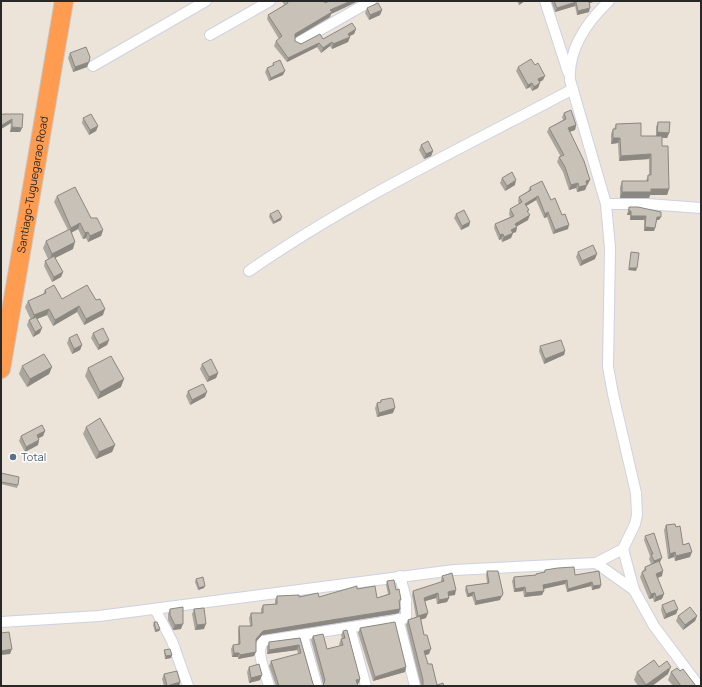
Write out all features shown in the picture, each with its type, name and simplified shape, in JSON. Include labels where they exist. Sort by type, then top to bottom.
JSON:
[{"type":"highway","name":"Santiago-Tuguegarao Road","points":[[1,369],[64,1]]},
{"type":"street","points":[[93,66],[206,1]]},
{"type":"street","points":[[210,35],[270,1]]},
{"type":"street","points":[[299,42],[371,1]]},
{"type":"street","points":[[1,622],[99,616],[461,569],[596,563],[623,549],[635,524],[637,504],[608,367],[610,248],[606,204],[572,84],[545,1]]},
{"type":"street","points":[[572,84],[570,63],[576,44],[597,13],[609,1]]},
{"type":"street","points":[[249,271],[314,228],[572,84]]},
{"type":"street","points":[[606,204],[655,204],[701,208]]},
{"type":"street","points":[[623,549],[634,590],[654,626],[699,686]]},
{"type":"street","points":[[596,563],[634,590]]},
{"type":"street","points":[[269,686],[261,655],[261,644],[268,639],[303,636],[406,617],[406,599],[400,576]]},
{"type":"street","points":[[155,608],[172,641],[188,686]]},
{"type":"street","points":[[398,619],[415,686]]},
{"type":"street","points":[[350,628],[366,686]]},
{"type":"street","points":[[303,636],[317,686]]},
{"type":"building","points":[[287,1],[324,1],[325,3],[329,1],[351,1],[330,10],[332,12],[295,34],[295,41],[301,44],[320,34],[323,39],[352,23],[356,29],[348,34],[350,37],[333,44],[332,42],[323,48],[319,43],[288,58],[276,41],[282,36],[268,15],[288,3]]},
{"type":"building","points":[[554,1],[589,1],[590,8],[578,11],[576,2],[557,8]]},
{"type":"building","points":[[378,3],[382,10],[370,15],[367,8]]},
{"type":"building","points":[[86,47],[90,57],[89,62],[75,67],[70,53]]},
{"type":"building","points":[[531,59],[535,65],[538,63],[545,76],[538,79],[540,83],[534,87],[532,83],[528,85],[518,67]]},
{"type":"building","points":[[280,60],[285,71],[271,78],[267,68]]},
{"type":"building","points":[[571,110],[576,125],[568,128],[584,161],[590,180],[586,181],[587,185],[579,187],[578,183],[571,185],[565,167],[559,157],[564,155],[549,128],[566,119],[564,113]]},
{"type":"building","points":[[3,114],[23,114],[22,128],[12,127],[12,119],[2,125],[1,116]]},
{"type":"building","points":[[91,114],[98,126],[90,130],[83,118]]},
{"type":"building","points":[[658,122],[670,122],[669,133],[657,132]]},
{"type":"building","points":[[641,123],[641,136],[662,136],[662,146],[668,146],[669,189],[651,189],[651,192],[622,192],[622,181],[648,181],[648,175],[651,175],[651,154],[621,156],[620,138],[613,138],[613,129],[616,129],[616,124]]},
{"type":"building","points":[[428,141],[433,151],[426,154],[421,145]]},
{"type":"building","points":[[512,172],[516,180],[507,186],[502,178]]},
{"type":"building","points":[[542,181],[551,200],[555,198],[562,215],[565,214],[569,225],[555,230],[548,212],[545,214],[538,196],[525,204],[530,215],[515,224],[517,227],[511,230],[513,233],[504,237],[503,234],[500,235],[495,224],[514,216],[510,209],[522,202],[519,197],[531,190],[530,187]]},
{"type":"building","points":[[75,187],[91,218],[97,218],[103,230],[90,236],[88,232],[85,233],[80,223],[71,228],[57,196]]},
{"type":"building","points":[[629,207],[638,207],[661,212],[661,217],[657,217],[655,228],[645,227],[646,216],[631,216]]},
{"type":"building","points":[[278,210],[282,217],[274,222],[270,214]]},
{"type":"building","points":[[464,210],[470,222],[462,226],[456,214]]},
{"type":"building","points":[[70,229],[75,242],[52,254],[46,241]]},
{"type":"building","points":[[593,245],[597,254],[582,261],[578,252]]},
{"type":"building","points":[[631,252],[639,253],[637,268],[629,268]]},
{"type":"building","points":[[54,256],[63,272],[54,277],[45,261]]},
{"type":"building","points":[[54,285],[62,299],[87,285],[96,300],[100,299],[105,309],[86,319],[79,306],[55,320],[49,309],[34,315],[28,301],[46,293],[45,290]]},
{"type":"building","points":[[36,317],[42,328],[35,332],[29,320]]},
{"type":"building","points":[[103,328],[109,340],[99,345],[93,333]]},
{"type":"building","points":[[77,334],[82,345],[74,349],[69,338]]},
{"type":"building","points":[[561,340],[565,351],[545,359],[540,346]]},
{"type":"building","points":[[44,354],[52,367],[30,379],[22,366]]},
{"type":"building","points":[[111,356],[124,379],[100,392],[88,368]]},
{"type":"building","points":[[211,359],[218,373],[209,377],[202,364]]},
{"type":"building","points":[[203,384],[207,392],[192,400],[188,391]]},
{"type":"building","points":[[393,399],[395,408],[379,413],[377,403],[381,402],[381,400]]},
{"type":"building","points":[[100,418],[115,445],[99,452],[86,427]]},
{"type":"building","points":[[42,425],[45,431],[37,435],[39,440],[26,447],[21,436]]},
{"type":"building","points":[[1,473],[19,477],[18,485],[1,482]]},
{"type":"building","points":[[675,524],[676,527],[680,526],[683,545],[689,543],[692,552],[676,556],[675,552],[670,554],[666,525]]},
{"type":"building","points":[[654,533],[662,558],[654,561],[651,554],[653,554],[645,536]]},
{"type":"building","points":[[659,561],[663,571],[656,574],[664,594],[656,597],[655,593],[651,594],[642,572],[646,570],[645,567]]},
{"type":"building","points":[[574,567],[575,575],[599,571],[601,585],[593,586],[592,582],[568,589],[567,580],[543,585],[544,591],[526,593],[525,587],[515,589],[514,577],[536,575],[545,572],[545,570]]},
{"type":"building","points":[[487,571],[498,571],[503,593],[502,596],[476,601],[474,592],[468,594],[466,586],[489,583]]},
{"type":"building","points":[[452,573],[456,590],[448,592],[449,598],[439,600],[438,593],[424,598],[428,613],[418,616],[413,591],[444,581],[442,576]]},
{"type":"building","points":[[203,577],[205,586],[199,588],[196,579]]},
{"type":"building","points":[[394,580],[396,590],[399,589],[401,600],[399,600],[400,609],[263,631],[256,639],[256,652],[240,655],[239,653],[234,653],[233,645],[240,644],[239,626],[252,626],[251,613],[263,613],[263,605],[277,604],[277,596],[299,595],[299,597],[318,593],[319,597],[357,586],[357,589],[375,586],[377,598],[390,594],[387,581]]},
{"type":"building","points":[[674,600],[678,609],[666,614],[662,605]]},
{"type":"building","points":[[183,607],[183,624],[175,625],[170,615],[170,609]]},
{"type":"building","points":[[690,607],[697,616],[685,625],[678,616]]},
{"type":"building","points":[[204,608],[206,624],[197,625],[194,609]]},
{"type":"building","points":[[420,616],[424,635],[427,635],[431,649],[424,651],[428,664],[432,664],[437,685],[443,683],[444,686],[423,686],[423,680],[408,620]]},
{"type":"building","points":[[154,622],[157,622],[160,629],[156,630]]},
{"type":"building","points":[[395,622],[406,667],[375,677],[360,628]]},
{"type":"building","points":[[347,630],[360,679],[356,680],[358,686],[323,686],[325,680],[313,636],[323,634],[327,649],[343,645],[341,639],[345,638],[343,631]]},
{"type":"building","points":[[9,632],[12,649],[1,651],[1,633]]},
{"type":"building","points":[[300,638],[313,684],[315,686],[279,686],[271,661],[301,653],[299,645],[269,650],[269,642]]},
{"type":"building","points":[[170,649],[172,655],[166,656],[164,650]]},
{"type":"building","points":[[654,660],[659,667],[667,661],[671,667],[646,685],[637,672]]},
{"type":"building","points":[[259,664],[262,675],[251,678],[249,667]]},
{"type":"building","points":[[677,668],[680,671],[683,669],[696,686],[681,686],[671,672]]},
{"type":"building","points":[[177,671],[180,682],[167,686],[164,674]]},
{"type":"place","name":"Total","points":[[13,457]]}]
